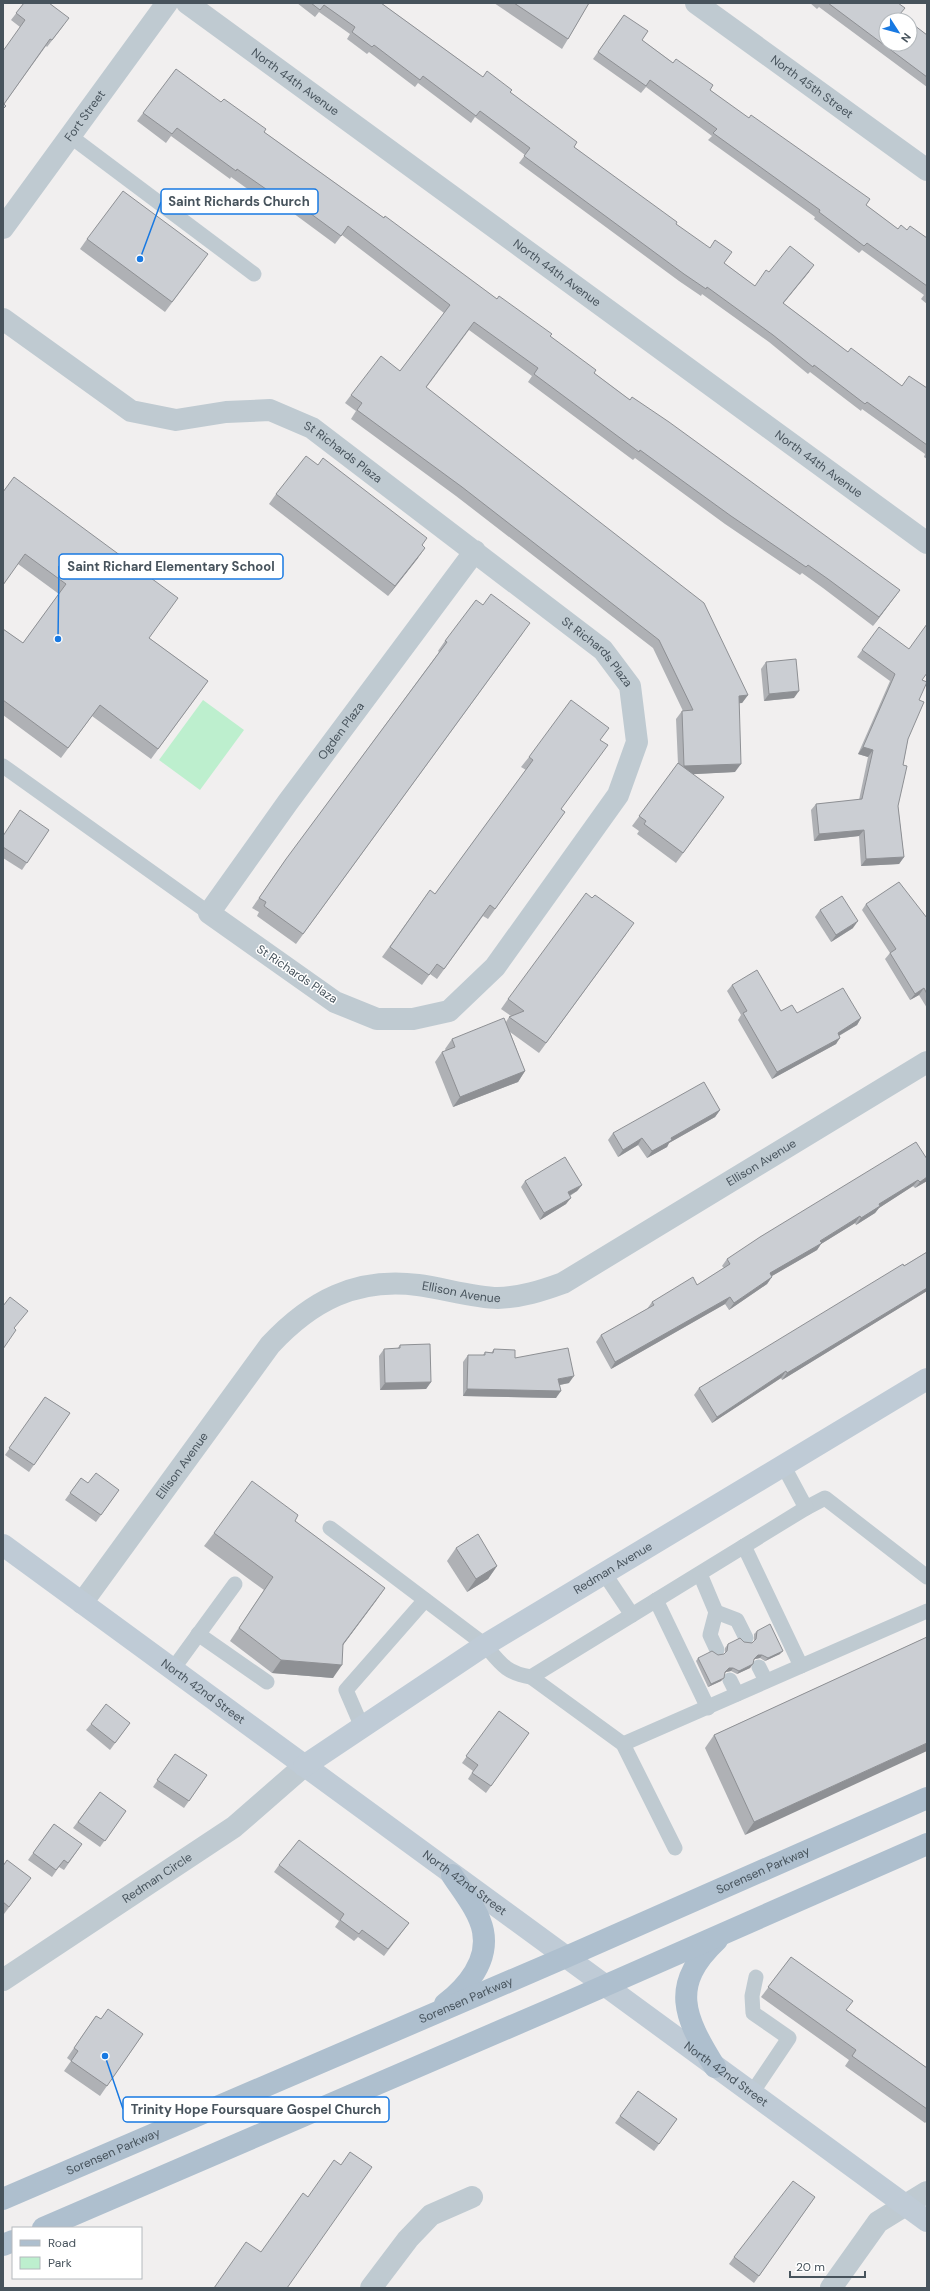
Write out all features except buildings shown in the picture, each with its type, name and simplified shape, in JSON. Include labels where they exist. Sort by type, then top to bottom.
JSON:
[{"type":"main road","name":"Sorensen Parkway","points":[[3,2199],[566,1957],[927,1798]]},
{"type":"main road","points":[[45,2227],[604,1986],[927,1844]]},
{"type":"main road","points":[[428,2016],[455,1996],[469,1981],[478,1965],[483,1949],[483,1931],[474,1908],[452,1875]]},
{"type":"main road","points":[[715,2067],[696,2035],[685,1991],[690,1974],[696,1962],[725,1932]]},
{"type":"street","name":"Fort Street","points":[[3,228],[167,3]]},
{"type":"street","name":"North 44th Avenue","points":[[187,3],[927,543]]},
{"type":"street","name":"North 45th Street","points":[[696,3],[927,170]]},
{"type":"street","name":"St Richards Plaza","points":[[3,319],[131,411],[176,420],[226,412],[270,410],[312,428],[603,650],[630,686],[638,742],[618,795],[495,967],[449,1011],[413,1019],[377,1019],[335,1002],[209,913]]},
{"type":"street","name":"Ogden Plaza","points":[[209,913],[288,802],[475,551]]},
{"type":"street","name":"Ellison Avenue","points":[[82,1603],[270,1345],[289,1324],[308,1309],[323,1301],[367,1286],[417,1284],[497,1298],[529,1295],[563,1283],[927,1062]]},
{"type":"street","name":"Redman Avenue","points":[[304,1766],[485,1645],[927,1379]]},
{"type":"street","name":"North 42nd Street","points":[[3,1545],[452,1875],[927,2221]]},
{"type":"street","name":"Redman Circle","points":[[3,1980],[234,1827],[304,1766]]},
{"type":"street","points":[[831,2288],[878,2222],[927,2192]]},
{"type":"street","points":[[371,2288],[408,2239],[431,2215],[472,2197]]},
{"type":"lane","points":[[70,136],[254,274]]},
{"type":"lane","points":[[3,766],[209,913]]},
{"type":"lane","points":[[783,1465],[806,1508]]},
{"type":"lane","points":[[532,1677],[806,1508],[826,1498],[927,1578]]},
{"type":"lane","points":[[330,1528],[485,1645],[505,1669],[517,1675],[532,1677],[624,1744],[675,1848]]},
{"type":"lane","points":[[744,1546],[801,1666]]},
{"type":"lane","points":[[604,1573],[632,1615]]},
{"type":"lane","points":[[700,1574],[716,1612],[710,1635],[717,1650]]},
{"type":"lane","points":[[173,1669],[235,1584]]},
{"type":"lane","points":[[362,1727],[346,1690],[425,1600]]},
{"type":"lane","points":[[656,1600],[708,1708]]},
{"type":"lane","points":[[624,1744],[927,1611]]},
{"type":"lane","points":[[716,1612],[737,1620],[746,1638]]},
{"type":"lane","points":[[198,1634],[267,1682]]},
{"type":"lane","points":[[759,1666],[766,1681]]},
{"type":"lane","points":[[730,1680],[738,1694]]},
{"type":"lane","points":[[752,2093],[789,2038],[753,2014],[752,1996],[756,1978]]},
{"type":"green space","points":[[203,700],[244,730],[200,790],[159,760]]},
{"type":"place","name":"Saint Richards Church","points":[[140,259]]},
{"type":"place","name":"Saint Richard Elementary School","points":[[58,639]]},
{"type":"place","name":"Trinity Hope Foursquare Gospel Church","points":[[105,2056]]}]
